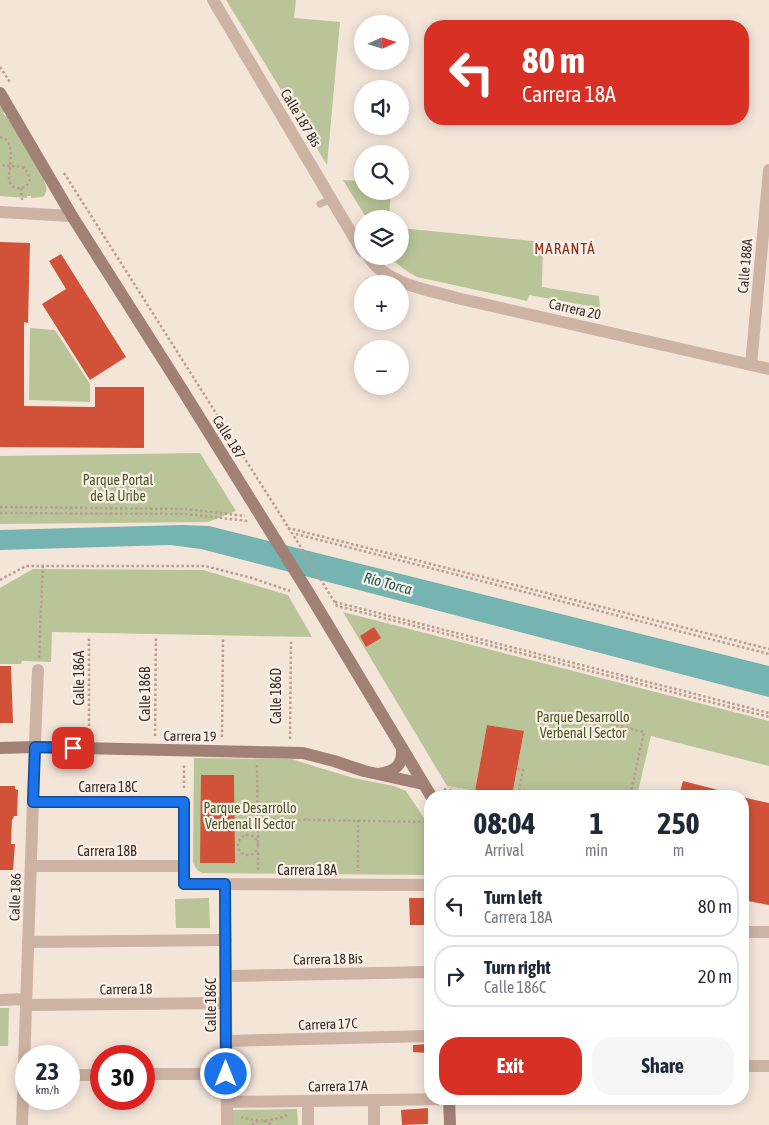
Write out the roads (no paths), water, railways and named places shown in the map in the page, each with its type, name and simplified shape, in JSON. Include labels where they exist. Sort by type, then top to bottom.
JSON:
[{"type":"street","name":"Calle 187 Bis","points":[[213,0],[326,202],[354,240]]},
{"type":"street","name":"Calle 187","points":[[0,94],[72,216],[309,594],[423,784],[432,790]]},
{"type":"street","name":"Calle 188A","points":[[751,365],[769,170]]},
{"type":"street","points":[[0,212],[72,216]]},
{"type":"street","name":"Carrera 20","points":[[376,265],[394,278],[413,286],[439,293],[769,369]]},
{"type":"street","name":"Calle 186","points":[[25,1045],[38,670]]},
{"type":"street","name":"Carrera 19","points":[[0,748],[290,752],[316,756],[364,771],[423,784]]},
{"type":"street","points":[[376,774],[389,772],[396,767],[401,759],[402,748]]},
{"type":"street","name":"Carrera 18C","points":[[33,802],[184,802],[184,866]]},
{"type":"street","name":"Carrera 18B","points":[[31,866],[184,866]]},
{"type":"street","name":"Carrera 18A","points":[[184,866],[184,884],[424,885]]},
{"type":"street","name":"Calle 186C","points":[[225,884],[226,1125]]},
{"type":"street","points":[[749,931],[769,932]]},
{"type":"street","points":[[28,942],[226,940]]},
{"type":"street","name":"Carrera 18 Bis","points":[[226,976],[424,972]]},
{"type":"street","name":"Carrera 18","points":[[0,1000],[26,1002],[226,1003]]},
{"type":"street","name":"Carrera 17C","points":[[226,1041],[424,1036]]},
{"type":"street","points":[[749,1066],[769,1066]]},
{"type":"street","points":[[155,1074],[226,1074]]},
{"type":"street","name":"Carrera 17A","points":[[226,1102],[424,1099]]},
{"type":"street","points":[[374,1100],[374,1125]]},
{"type":"street","points":[[308,1101],[308,1125]]},
{"type":"street","points":[[449,1105],[450,1125]]},
{"type":"street","name":"Calle 186","points":[[22,1125],[23,1110]]},
{"type":"water","name":"Río Torca","points":[[182,525],[209,526],[769,666],[769,697],[201,549],[170,545],[0,550],[0,530]]},
{"type":"district","name":"MARANTÁ","points":[[565,248]]},
{"type":"park label","name":"Parque Portal de la Uribe","points":[[118,488]]},
{"type":"park label","name":"Parque Desarrollo Verbenal I Sector","points":[[583,726]]},
{"type":"park label","name":"Parque Desarrollo Verbenal II Sector","points":[[250,816]]}]
